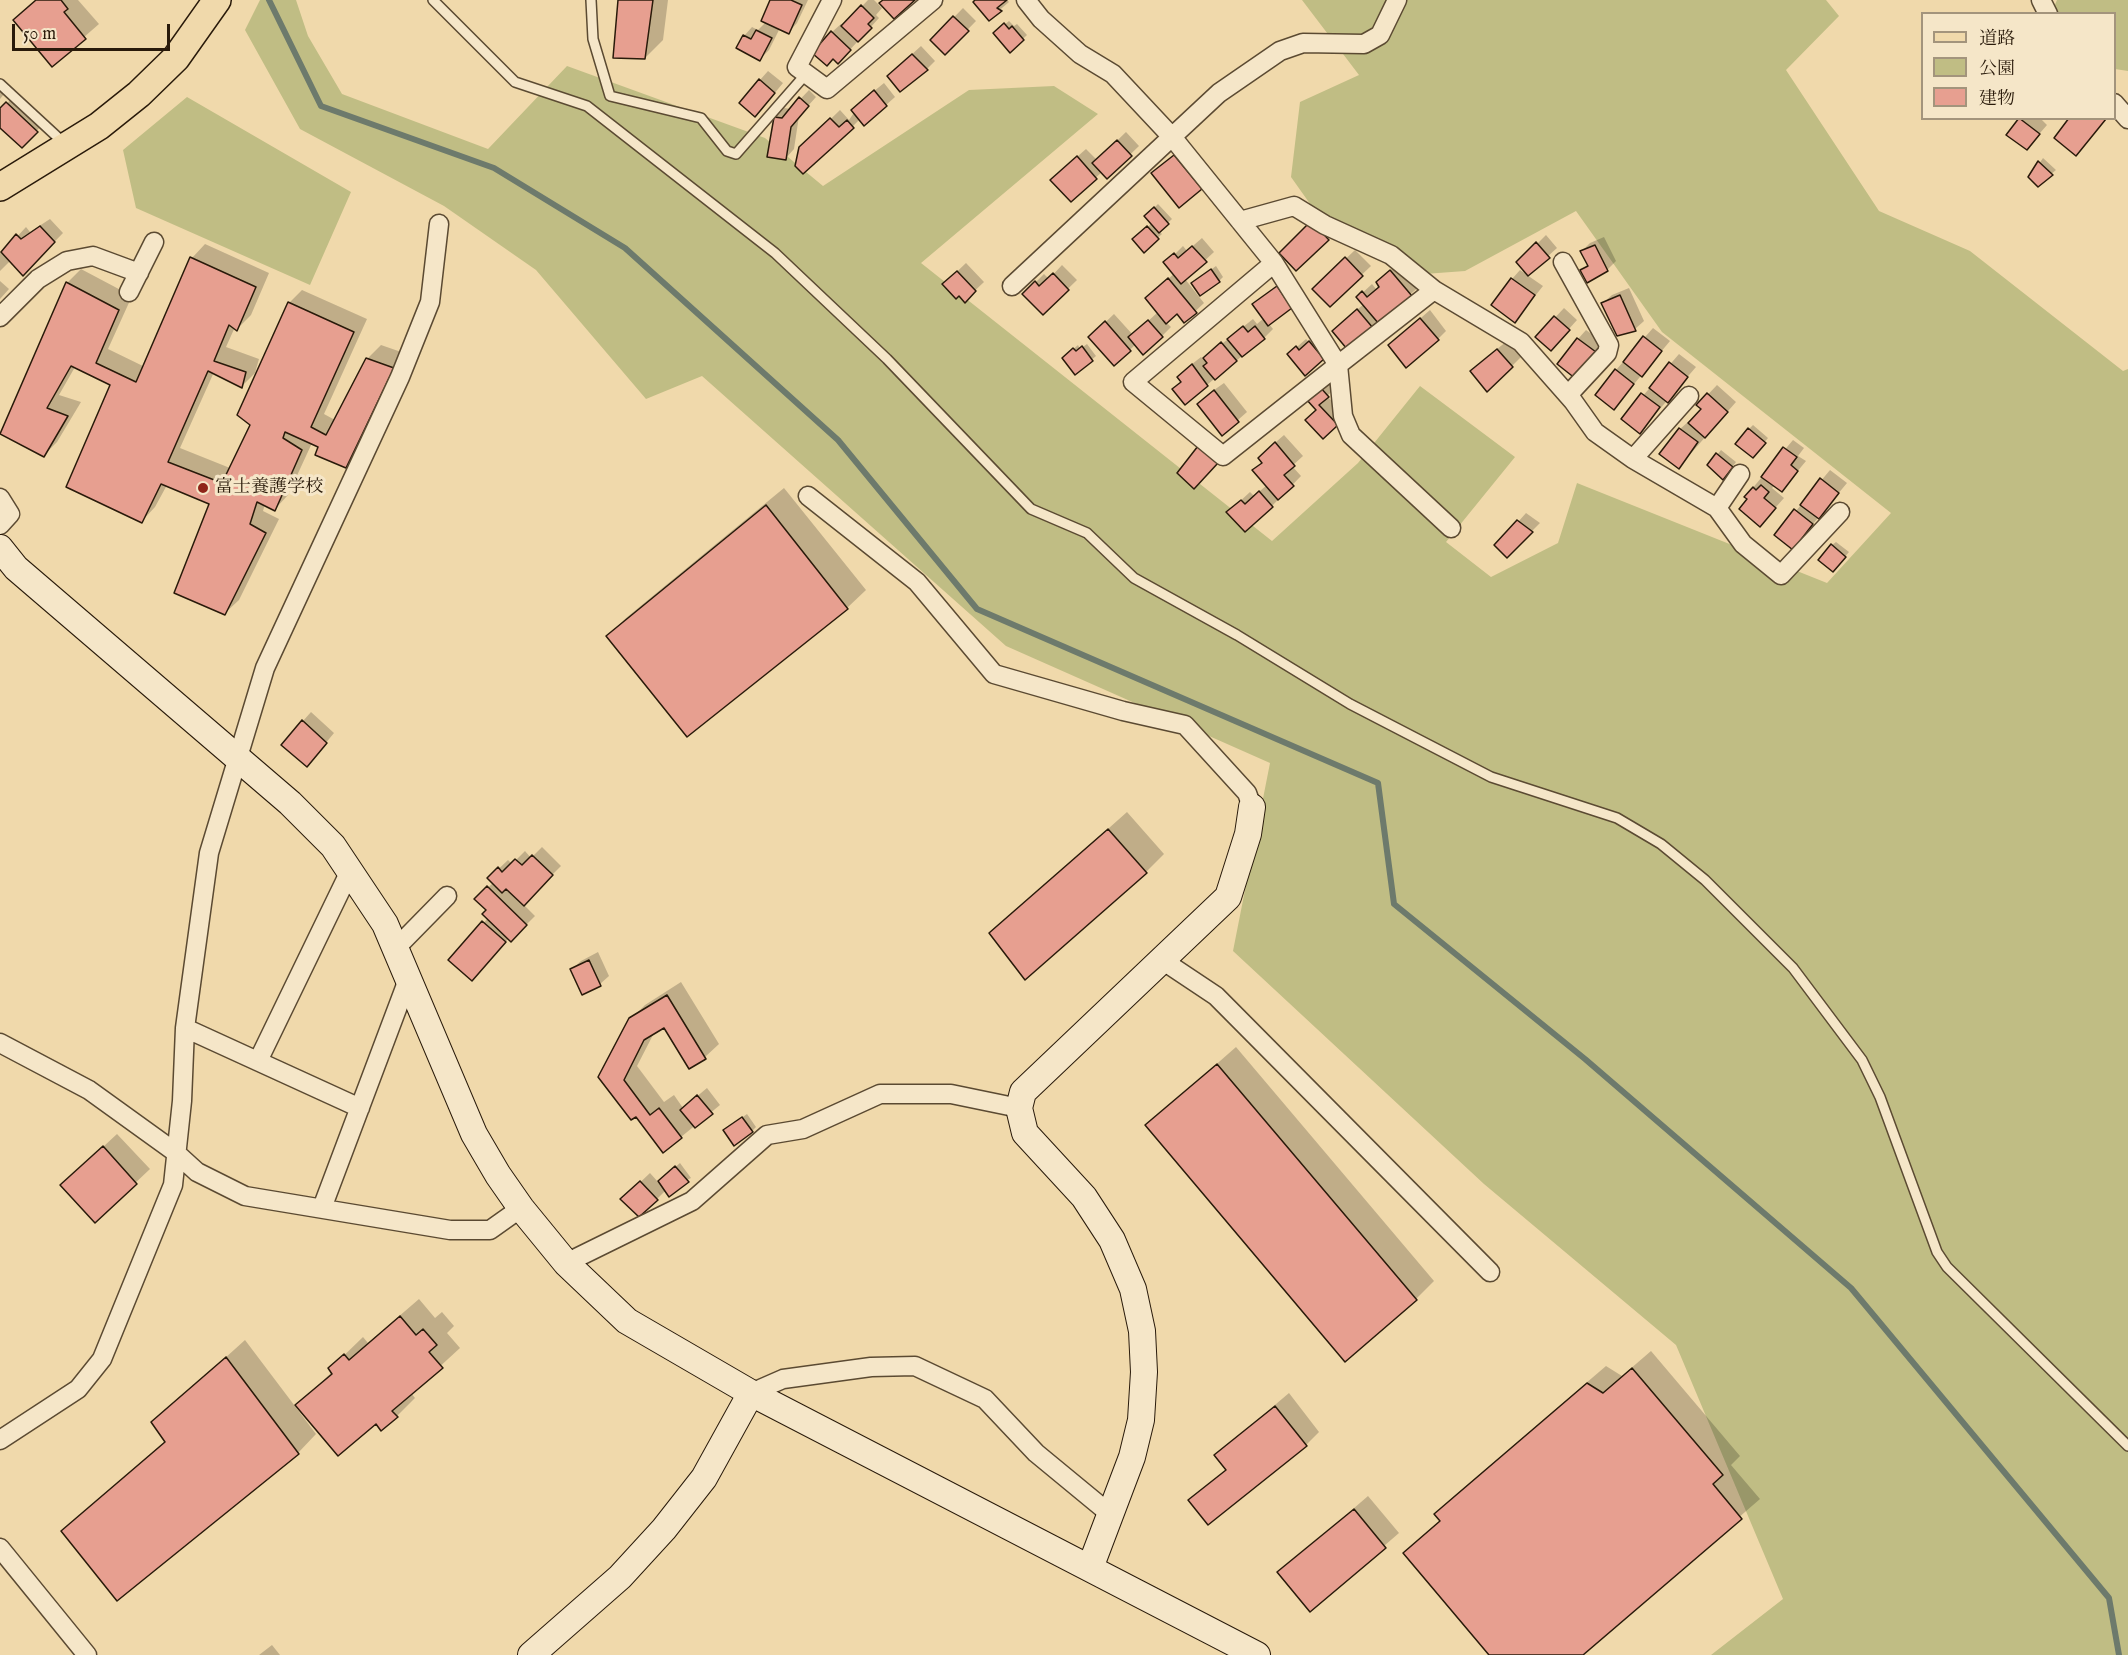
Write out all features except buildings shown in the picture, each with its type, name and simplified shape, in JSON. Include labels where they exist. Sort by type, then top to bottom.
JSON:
[{"type":"main road","points":[[0,187],[99,126],[140,94],[176,58],[217,0]]},
{"type":"street","points":[[832,0],[797,67],[827,89],[933,0]]},
{"type":"street","points":[[1026,0],[1041,19],[1080,54],[1113,74],[1173,138],[1274,263],[1338,364],[1343,417],[1351,435],[1451,528]]},
{"type":"street","points":[[1012,286],[1219,93],[1280,51],[1303,43],[1364,44],[1380,35],[1397,0]]},
{"type":"street","points":[[2116,104],[2128,119]]},
{"type":"street","points":[[1240,221],[1294,206],[1325,225],[1391,255],[1434,290],[1521,342],[1568,395],[1595,432],[1633,459],[1717,508],[1743,544],[1782,575],[1840,512]]},
{"type":"street","points":[[0,1440],[78,1389],[102,1359],[173,1185],[182,1101],[185,1028],[209,854],[265,668],[400,376],[429,302],[439,224]]},
{"type":"street","points":[[129,292],[154,242]]},
{"type":"street","points":[[0,317],[38,279],[67,261],[93,256],[139,273]]},
{"type":"street","points":[[1563,262],[1609,345],[1607,353],[1568,395]]},
{"type":"street","points":[[1274,263],[1133,382],[1223,456],[1434,290]]},
{"type":"street","points":[[1633,459],[1689,396]]},
{"type":"street","points":[[1717,508],[1740,474]]},
{"type":"street","points":[[808,496],[917,582],[994,674],[1123,711],[1185,725],[1247,793],[1252,807],[1248,834],[1227,897],[1023,1092],[1019,1108],[1025,1133],[1084,1197],[1112,1240],[1133,1289],[1142,1331],[1144,1372],[1141,1420],[1132,1456],[1089,1568]]},
{"type":"street","points":[[0,498],[10,514],[0,525]]},
{"type":"street","points":[[0,548],[16,568],[290,803],[333,846],[385,924],[474,1134],[521,1208],[566,1263],[627,1321],[751,1393],[1257,1655]]},
{"type":"street","points":[[258,1061],[350,871]]},
{"type":"street","points":[[396,948],[447,896]]},
{"type":"street","points":[[1162,960],[1216,996],[1490,1272]]},
{"type":"street","points":[[322,1208],[409,977]]},
{"type":"street","points":[[185,1028],[360,1108]]},
{"type":"street","points":[[0,1043],[89,1090],[175,1152],[197,1172],[244,1196],[450,1230],[490,1230],[521,1208]]},
{"type":"street","points":[[566,1263],[692,1201],[767,1136],[803,1129],[880,1094],[951,1094],[1019,1108]]},
{"type":"street","points":[[531,1655],[620,1577],[664,1529],[704,1478],[751,1393],[783,1379],[871,1367],[915,1366],[985,1399],[1035,1452],[1110,1514]]},
{"type":"street","points":[[0,1548],[87,1655]]},
{"type":"lane","points":[[433,0],[515,82],[587,106],[775,253],[887,359],[1031,510],[1087,532],[1134,578],[1237,635],[1350,704],[1491,777],[1617,818],[1661,844],[1705,880],[1793,968],[1862,1060],[1880,1097],[1937,1252],[1947,1267],[2128,1446]]},
{"type":"lane","points":[[591,0],[593,39],[610,96],[701,118],[727,151],[736,154],[806,74]]},
{"type":"lane","points":[[0,84],[67,146]]},
{"type":"green space","points":[[260,0],[296,0],[308,36],[342,94],[488,149],[567,66],[765,138],[823,186],[969,90],[1054,86],[1098,114],[921,263],[1272,541],[1358,463],[1420,386],[1515,457],[1446,542],[1491,577],[1558,543],[1577,483],[1827,583],[1891,513],[1662,332],[1576,211],[1465,271],[1411,275],[1325,225],[1291,177],[1300,102],[1359,75],[1302,0],[1826,0],[1839,16],[1786,70],[1879,211],[1970,251],[2123,371],[2128,369],[2128,1655],[1711,1655],[1783,1599],[1676,1345],[1484,1184],[1233,951],[1270,763],[1006,646],[702,376],[646,399],[536,270],[444,206],[300,129],[245,30]]},
{"type":"green space","points":[[2057,0],[2128,0],[2128,71],[2116,69],[2116,12],[2052,12]]},
{"type":"green space","points":[[187,97],[351,192],[310,285],[136,208],[123,150]]},
{"type":"waterway","points":[[269,0],[321,106],[494,168],[625,248],[838,440],[977,609],[1378,783],[1394,904],[1585,1059],[1851,1288],[2109,1598],[2119,1655]]},
{"type":"place","name":"富士養護学校","points":[[203,488]]}]
